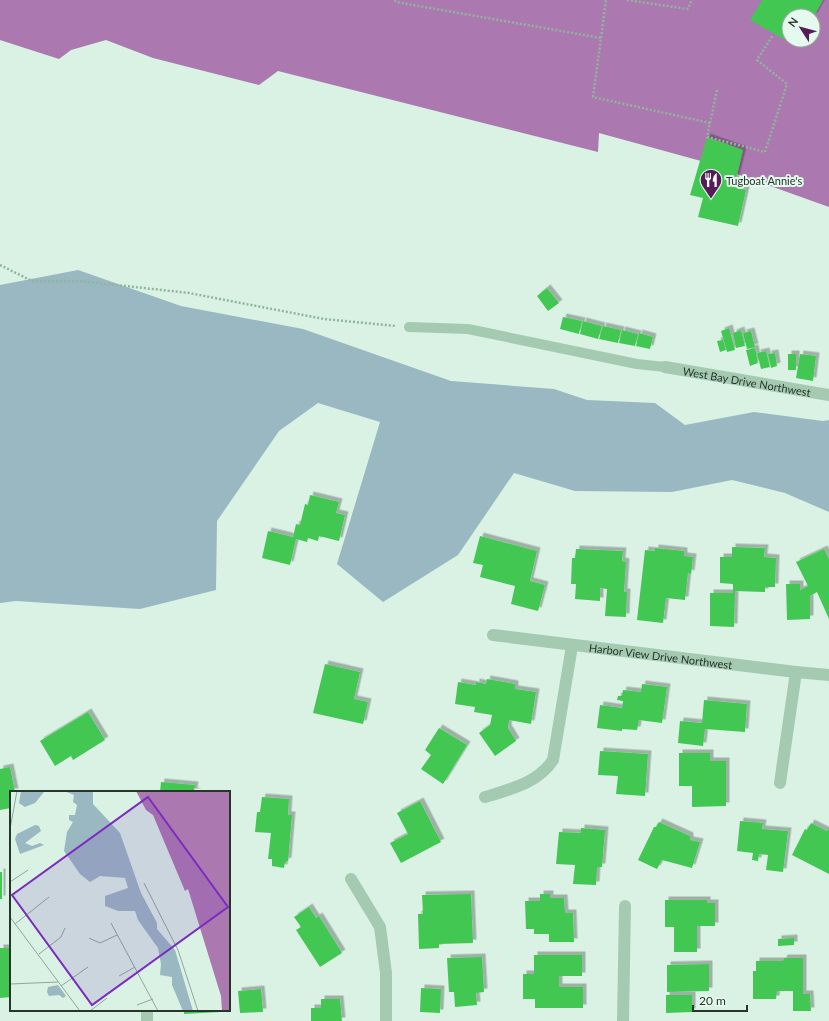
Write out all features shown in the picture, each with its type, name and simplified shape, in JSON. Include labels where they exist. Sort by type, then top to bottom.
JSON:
[{"type":"street","name":"West Bay Drive Northwest","points":[[665,367],[829,395]]},
{"type":"street","name":"Harbor View Drive Northwest","points":[[493,635],[572,646],[829,675]]},
{"type":"street","points":[[485,797],[523,785],[536,778],[546,770],[553,760],[572,646]]},
{"type":"street","points":[[780,783],[796,672]]},
{"type":"street","points":[[351,879],[380,927],[386,973],[386,1021]]},
{"type":"street","points":[[623,1021],[625,906]]},
{"type":"lane","points":[[409,327],[468,329],[637,364],[665,367]]},
{"type":"path","points":[[395,0],[396,2],[601,38]]},
{"type":"path","points":[[606,0],[593,97],[710,123]]},
{"type":"path","points":[[627,0],[688,9],[692,0]]},
{"type":"path","points":[[717,90],[707,137],[765,152],[787,84],[757,60],[773,35]]},
{"type":"path","points":[[0,265],[32,281],[80,281],[189,294],[324,319],[409,327]]},
{"type":"shaded area","points":[[0,0],[829,0],[829,207],[701,161],[599,133],[598,152],[278,71],[259,85],[153,58],[106,40],[71,50],[59,59],[0,40]]},
{"type":"shaded area","points":[[78,270],[181,306],[303,329],[451,381],[554,389],[587,400],[655,403],[685,425],[754,412],[823,421],[829,420],[829,512],[785,493],[732,480],[672,492],[575,491],[514,473],[458,555],[383,602],[337,564],[380,422],[318,403],[279,431],[217,521],[216,590],[140,609],[16,601],[0,603],[0,285]]},
{"type":"building","points":[[762,0],[823,0],[818,8],[781,8],[781,38],[750,20]]},
{"type":"building","points":[[707,137],[743,150],[734,187],[746,190],[738,226],[698,217],[703,198],[690,195]]},
{"type":"building","points":[[547,288],[559,303],[548,311],[537,296]]},
{"type":"building","points":[[563,317],[582,321],[579,334],[560,329]]},
{"type":"building","points":[[583,321],[602,326],[598,339],[580,334]]},
{"type":"building","points":[[603,326],[621,330],[618,343],[599,339]]},
{"type":"building","points":[[729,328],[735,350],[727,352],[721,331]]},
{"type":"building","points":[[622,330],[638,334],[635,346],[619,343]]},
{"type":"building","points":[[741,330],[745,346],[736,348],[733,333]]},
{"type":"building","points":[[751,331],[755,347],[747,349],[743,333]]},
{"type":"building","points":[[639,333],[653,337],[650,349],[636,346]]},
{"type":"building","points":[[723,340],[726,350],[720,352],[717,341]]},
{"type":"building","points":[[755,348],[758,363],[750,366],[746,350]]},
{"type":"building","points":[[766,351],[770,367],[761,369],[757,353]]},
{"type":"building","points":[[775,353],[777,366],[771,368],[768,354]]},
{"type":"building","points":[[788,354],[796,354],[796,370],[788,370]]},
{"type":"building","points":[[800,354],[816,356],[813,381],[796,378]]},
{"type":"building","points":[[310,495],[339,502],[336,513],[345,515],[339,541],[319,536],[318,541],[308,538],[307,542],[296,539],[290,565],[262,558],[268,531],[293,537],[296,524],[300,525],[305,504],[308,505]]},
{"type":"building","points":[[480,536],[537,551],[530,581],[545,585],[538,611],[511,604],[515,586],[480,577],[483,565],[473,563]]},
{"type":"building","points":[[732,547],[765,548],[764,557],[776,558],[775,587],[765,587],[765,592],[735,591],[734,627],[710,626],[710,593],[733,593],[733,584],[720,583],[720,557],[732,557]]},
{"type":"building","points":[[655,548],[684,551],[684,556],[693,557],[691,574],[688,573],[685,600],[666,598],[663,623],[637,620],[645,550],[655,551]]},
{"type":"building","points":[[576,549],[623,551],[622,561],[626,562],[624,592],[627,592],[626,617],[605,616],[607,589],[600,588],[600,601],[575,599],[576,584],[571,584],[572,558],[575,558]]},
{"type":"building","points":[[824,549],[829,559],[829,619],[817,592],[810,596],[810,619],[787,620],[786,584],[800,584],[800,590],[808,586],[796,562]]},
{"type":"building","points":[[325,664],[360,672],[354,699],[368,702],[363,724],[313,713]]},
{"type":"building","points":[[487,679],[515,684],[515,689],[536,692],[531,724],[509,720],[508,728],[516,741],[495,756],[479,733],[490,725],[492,715],[474,712],[475,707],[455,704],[458,682],[476,685],[476,682],[486,684]]},
{"type":"building","points":[[642,684],[667,687],[662,723],[639,720],[637,730],[622,729],[622,731],[597,728],[600,705],[622,708],[623,701],[617,700],[618,696],[622,696],[623,690],[641,692]]},
{"type":"building","points":[[704,700],[747,704],[745,732],[705,729],[703,746],[678,743],[680,721],[702,723]]},
{"type":"building","points":[[88,712],[105,740],[73,760],[71,756],[55,766],[40,741]]},
{"type":"building","points":[[439,728],[467,745],[443,784],[421,769],[431,755],[425,750]]},
{"type":"building","points":[[600,751],[648,754],[645,796],[616,794],[618,776],[598,775]]},
{"type":"building","points":[[679,753],[710,753],[710,761],[726,761],[726,806],[692,807],[692,786],[679,786]]},
{"type":"building","points":[[10,767],[15,791],[10,791],[10,808],[0,810],[0,769]]},
{"type":"building","points":[[161,782],[195,785],[194,791],[160,791]]},
{"type":"building","points":[[262,797],[289,799],[288,815],[292,815],[288,861],[285,862],[284,868],[272,866],[272,859],[268,859],[271,833],[255,832],[257,812],[260,812]]},
{"type":"building","points":[[420,801],[441,842],[401,863],[390,843],[408,834],[397,813]]},
{"type":"building","points":[[740,821],[763,823],[762,829],[788,831],[783,872],[766,870],[768,855],[759,854],[758,861],[752,860],[753,853],[737,851]]},
{"type":"building","points":[[659,822],[690,836],[690,840],[700,842],[692,868],[662,860],[657,869],[638,860],[654,827],[656,827]]},
{"type":"building","points":[[811,823],[827,831],[829,828],[829,874],[792,855],[805,829],[807,830]]},
{"type":"building","points":[[581,828],[605,830],[602,867],[597,867],[596,885],[573,884],[575,865],[556,864],[559,832],[581,833]]},
{"type":"building","points":[[0,872],[2,872],[2,899],[0,899]]},
{"type":"building","points":[[471,894],[473,943],[439,944],[439,948],[419,949],[418,914],[423,914],[422,895]]},
{"type":"building","points":[[540,894],[550,894],[550,898],[564,898],[565,913],[573,913],[574,942],[549,942],[549,934],[534,934],[534,929],[526,929],[525,901],[540,901]]},
{"type":"building","points":[[665,900],[707,900],[707,903],[715,903],[715,926],[697,926],[697,952],[674,952],[674,927],[665,927]]},
{"type":"building","points":[[309,907],[316,918],[319,916],[342,953],[320,967],[296,930],[301,927],[294,917]]},
{"type":"building","points":[[794,938],[794,945],[778,946],[778,939]]},
{"type":"building","points":[[0,948],[10,948],[10,997],[0,998]]},
{"type":"building","points":[[534,955],[582,955],[582,976],[559,976],[559,987],[583,987],[583,1008],[535,1008],[535,999],[523,999],[523,974],[534,974]]},
{"type":"building","points":[[482,957],[484,992],[476,993],[477,1005],[455,1007],[454,992],[449,992],[447,958]]},
{"type":"building","points":[[784,958],[803,958],[803,994],[810,994],[811,1011],[793,1011],[793,991],[777,991],[776,999],[753,999],[753,971],[756,971],[756,961],[783,961]]},
{"type":"building","points":[[709,964],[709,991],[667,992],[667,965]]},
{"type":"building","points":[[421,988],[441,989],[440,1013],[420,1012]]},
{"type":"building","points":[[261,989],[263,1012],[240,1013],[238,991]]},
{"type":"building","points":[[666,995],[692,995],[692,1012],[666,1013]]},
{"type":"building","points":[[321,999],[340,999],[342,1021],[311,1021],[311,1008],[321,1008]]},
{"type":"building","points":[[184,1011],[220,1011],[220,1012],[184,1014]]},
{"type":"place","name":"Tugboat Annie's","points":[[711,200]]}]
